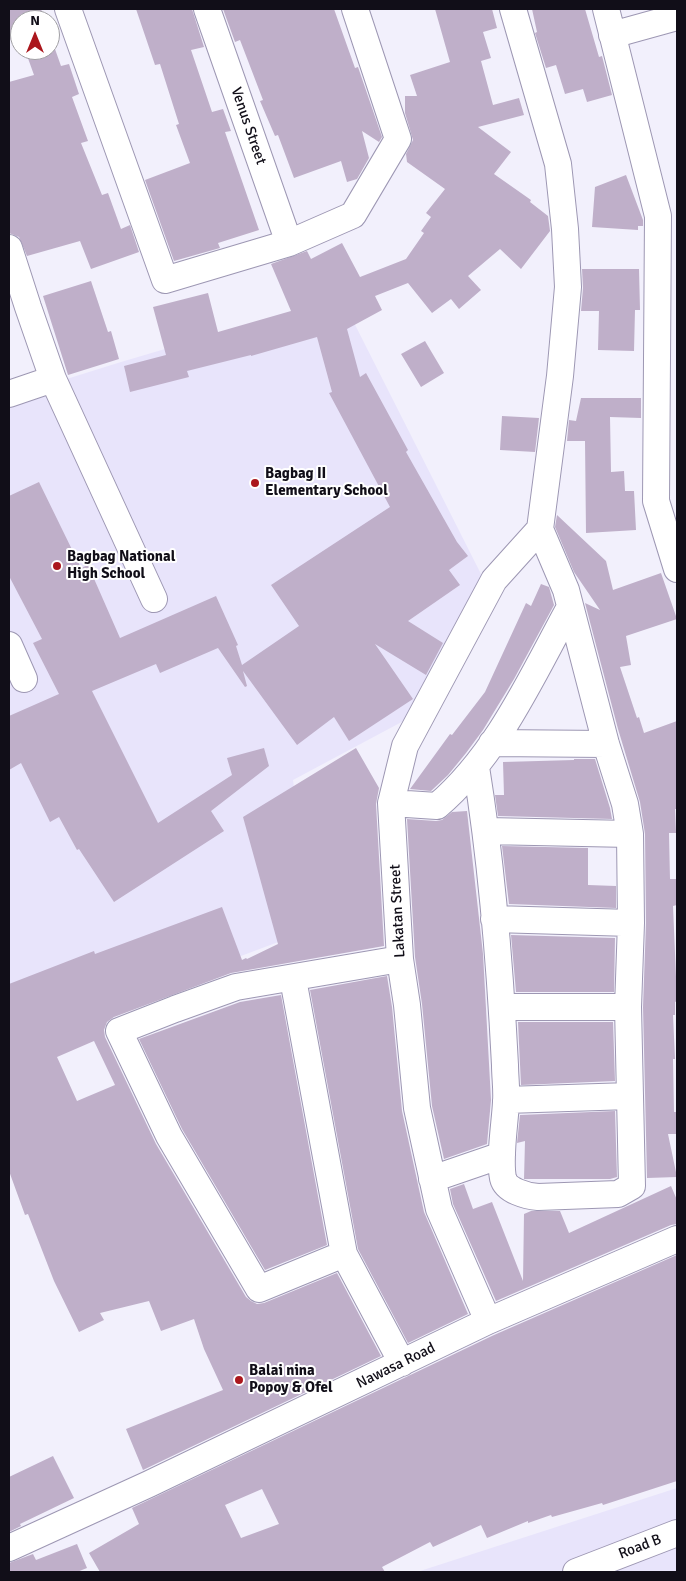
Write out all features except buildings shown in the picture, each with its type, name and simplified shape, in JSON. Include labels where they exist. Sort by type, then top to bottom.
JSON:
[{"type":"street","points":[[68,9],[165,280],[288,243],[353,215],[398,139],[355,9]]},
{"type":"street","name":"Venus Street","points":[[207,9],[288,243]]},
{"type":"street","points":[[476,767],[486,831],[502,1007],[506,1100],[502,1155],[503,1178],[509,1187],[528,1196],[618,1194],[632,1186],[628,1007],[631,923],[630,834],[625,804],[606,744],[566,590],[540,529],[560,376],[568,287],[565,229],[558,164],[514,9]]},
{"type":"street","points":[[606,9],[658,216],[656,501],[677,569]]},
{"type":"street","points":[[612,35],[677,17]]},
{"type":"street","points":[[9,248],[18,310],[53,379],[154,599]]},
{"type":"street","points":[[9,394],[53,379]]},
{"type":"street","name":"Lakatan Street","points":[[488,1321],[439,1209],[417,1108],[407,1005],[400,959],[391,803],[405,746],[494,580],[540,529]]},
{"type":"street","points":[[391,803],[437,806],[476,767],[518,703],[570,607]]},
{"type":"street","points":[[9,645],[24,679]]},
{"type":"street","points":[[492,743],[606,744]]},
{"type":"street","points":[[486,831],[630,834]]},
{"type":"street","points":[[494,919],[631,923]]},
{"type":"street","points":[[344,1254],[259,1289],[169,1136],[119,1031],[236,988],[400,959]]},
{"type":"street","points":[[293,978],[344,1254],[402,1363]]},
{"type":"street","points":[[502,1007],[628,1007]]},
{"type":"street","points":[[506,1100],[630,1096]]},
{"type":"street","points":[[432,1179],[502,1155]]},
{"type":"street","name":"Nawasa Road","points":[[9,1548],[149,1484],[488,1321],[677,1239]]},
{"type":"street","name":"Road B","points":[[576,1572],[677,1533]]},
{"type":"shaded area","points":[[341,297],[483,578],[411,717],[293,780],[313,929],[33,1034],[9,989],[9,397]]},
{"type":"shaded area","points":[[677,1488],[677,1572],[417,1572]]},
{"type":"place","name":"Bagbag II Elementary School","points":[[255,483]]},
{"type":"place","name":"Bagbag National High School","points":[[57,566]]},
{"type":"place","name":"Balai nina Popoy & Ofel","points":[[239,1380]]}]
